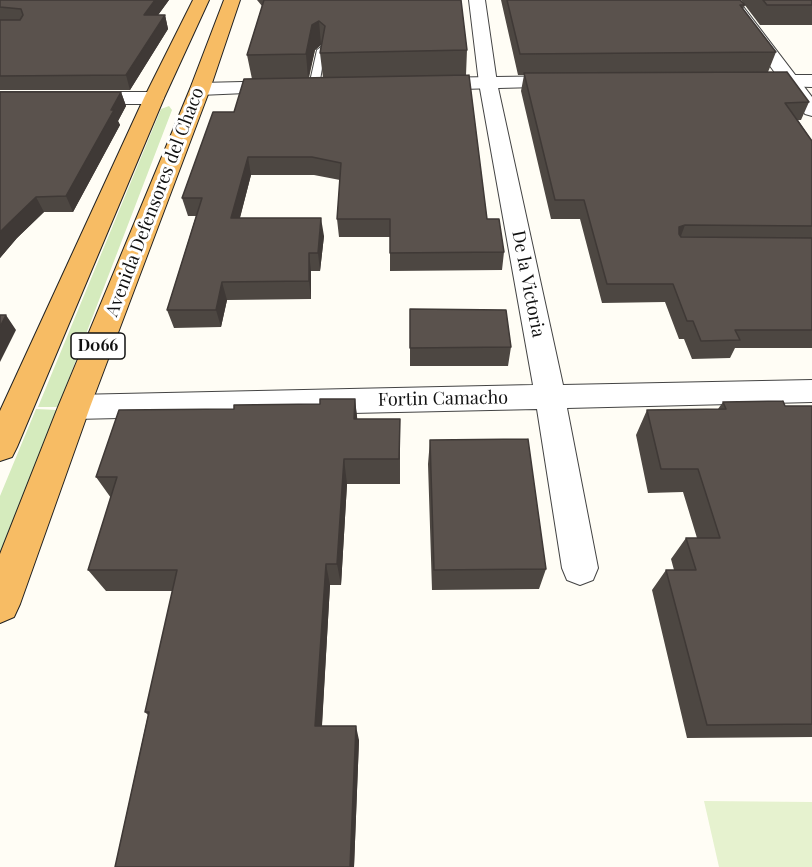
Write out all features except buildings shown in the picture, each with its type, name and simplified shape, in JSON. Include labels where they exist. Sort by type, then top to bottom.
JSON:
[{"type":"highway","name":"Avenida Defensores del Chaco","points":[[0,604],[74,407],[200,89],[232,0]]},
{"type":"highway","points":[[161,97],[201,24],[198,7]]},
{"type":"highway","points":[[161,97],[200,89]]},
{"type":"highway","name":"D066","points":[[0,447],[161,97]]},
{"type":"street","name":"De la Victoria","points":[[477,0],[488,83],[550,396],[580,568]]},
{"type":"street","points":[[730,0],[812,110]]},
{"type":"street","points":[[732,81],[812,81]]},
{"type":"street","points":[[407,84],[581,82]]},
{"type":"street","points":[[200,89],[337,86]]},
{"type":"street","points":[[0,98],[161,97]]},
{"type":"street","name":"Fortin Camacho","points":[[74,407],[812,391]]},
{"type":"lane","points":[[314,86],[321,50]]},
{"type":"green space","points":[[169,106],[172,110],[58,407],[38,407],[161,109]]},
{"type":"green space","points":[[36,409],[58,410],[0,556],[0,496]]},
{"type":"green space","points":[[704,801],[812,802],[812,867],[719,867]]}]
